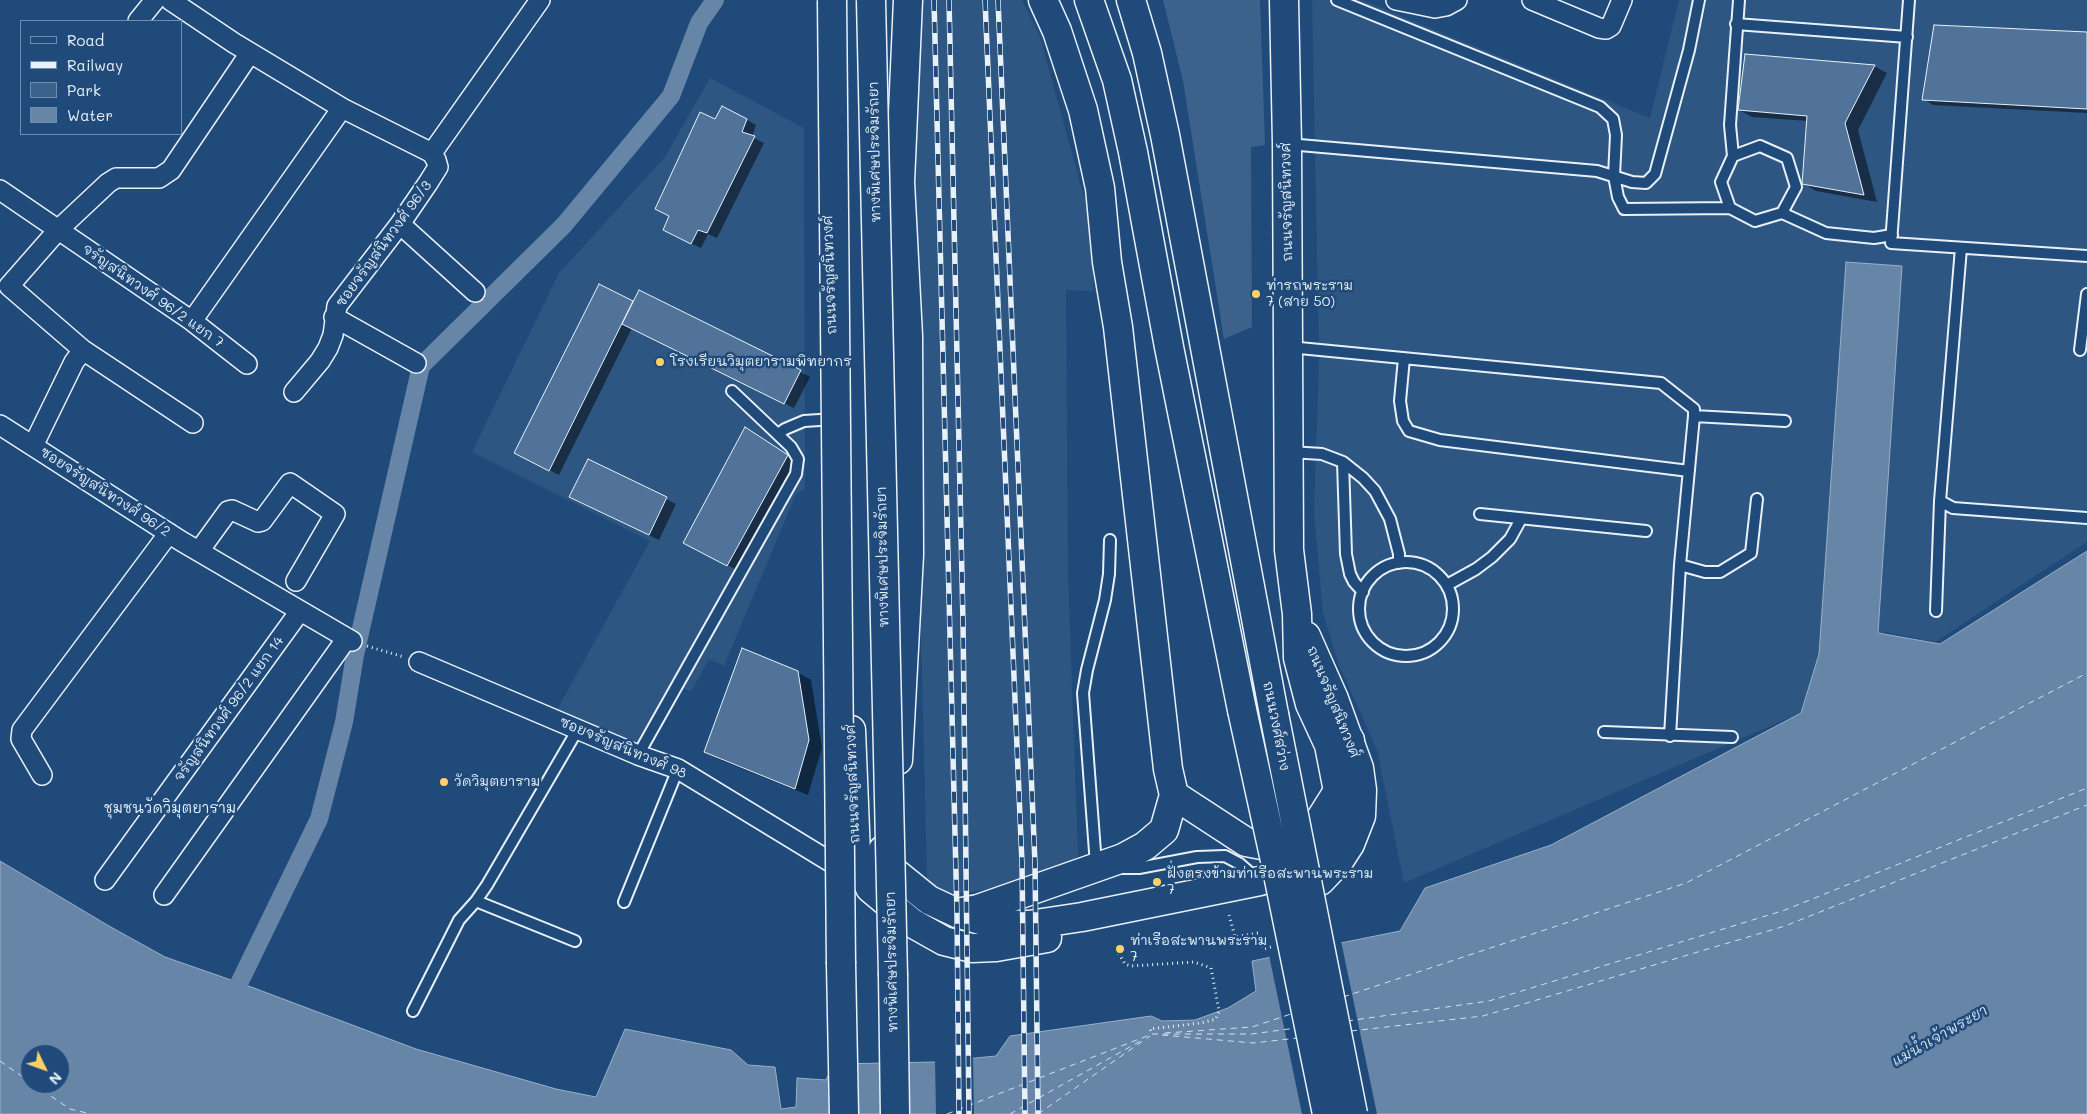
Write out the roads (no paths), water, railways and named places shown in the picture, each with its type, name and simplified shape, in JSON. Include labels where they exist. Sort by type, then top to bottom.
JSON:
[{"type":"main road","name":"ถนนจรัญสนิทวงศ์","points":[[826,0],[828,310],[841,418],[844,583],[856,855],[868,884],[912,923],[944,941],[972,948],[996,947],[1220,906],[1298,889],[1320,881],[1350,844],[1361,816],[1362,790],[1359,768],[1350,740],[1297,614]]},
{"type":"main road","points":[[832,0],[840,945],[844,1114]]},
{"type":"main road","name":"ทางพิเศษประจิมรัถยา","points":[[871,0],[895,1114]]},
{"type":"main road","name":"ถนนจรัญสนิทวงศ์","points":[[877,0],[884,306],[876,430],[874,747],[877,808],[882,848],[892,870],[929,900],[957,914],[994,924],[1029,925],[1082,917],[1260,881],[1297,867],[1319,848],[1332,829],[1338,810],[1338,791],[1329,746],[1310,704],[1298,658],[1297,614],[1290,550],[1284,0]]},
{"type":"main road","points":[[889,811],[900,754],[909,555],[908,336],[900,182],[908,0]]},
{"type":"main road","points":[[957,914],[978,909],[1096,869],[1123,858],[1145,846],[1164,830],[1174,795],[1168,769],[1118,327],[1107,262],[1100,188],[1083,110],[1057,31],[1043,0]]},
{"type":"main road","name":"ถนนวงศ์สว่าง","points":[[1089,0],[1117,80],[1134,152],[1169,347],[1242,710],[1327,1114]]},
{"type":"main road","name":"ถนนวงศ์สว่าง","points":[[1131,0],[1147,53],[1165,135],[1274,714],[1353,1114]]},
{"type":"main road","points":[[1174,795],[1246,842],[1288,850],[1305,838],[1316,826],[1338,791],[1346,769],[1350,740]]},
{"type":"street","points":[[139,20],[155,0]]},
{"type":"street","points":[[170,0],[250,53],[342,108],[432,153],[540,0]]},
{"type":"street","points":[[1396,0],[1435,8],[1446,6],[1457,0]]},
{"type":"street","points":[[1532,0],[1606,30],[1611,26],[1622,0]]},
{"type":"street","points":[[193,423],[83,350],[5,292],[59,230],[108,183],[116,178],[159,178],[171,170],[250,53]]},
{"type":"street","points":[[192,320],[342,108]]},
{"type":"street","name":"ซอยจรัญสนิทวงศ์ 96/3","points":[[294,392],[320,361],[328,348],[337,306],[400,224],[438,167],[432,153]]},
{"type":"street","name":"จรัญสนิทวงศ์ 96/2 แยก 7","points":[[0,190],[192,320],[247,364]]},
{"type":"street","points":[[400,224],[475,292]]},
{"type":"street","points":[[334,317],[416,363]]},
{"type":"street","name":"ซอยจรัญสนิทวงศ์ 96/2","points":[[83,350],[74,362],[33,446],[199,552],[350,640],[164,895]]},
{"type":"street","points":[[0,425],[33,446]]},
{"type":"street","points":[[199,552],[228,511],[232,510],[258,522],[262,521],[290,483],[335,514],[296,581]]},
{"type":"street","points":[[42,775],[21,738],[22,730],[169,533]]},
{"type":"street","name":"จรัญสนิทวงศ์ 96/2 แยก 14","points":[[105,880],[300,611]]},
{"type":"street","name":"ซอยจรัญสนิทวงศ์ 98","points":[[419,662],[638,755],[678,768],[868,884]]},
{"type":"lane","points":[[1337,0],[1600,107],[1613,119],[1616,135],[1614,176],[1618,197],[1624,209],[1730,208],[1755,220],[1782,212],[1826,232],[1874,238],[1892,234]]},
{"type":"lane","points":[[1287,144],[1597,171],[1632,182],[1646,183],[1655,174],[1689,50],[1699,0]]},
{"type":"lane","points":[[1730,208],[1721,182],[1733,156],[1730,125],[1738,0]]},
{"type":"lane","points":[[1909,0],[1891,243],[2087,256]]},
{"type":"lane","points":[[1736,24],[1907,37]]},
{"type":"lane","points":[[1733,156],[1760,146],[1787,158],[1796,186],[1782,212]]},
{"type":"lane","points":[[1936,611],[1940,501],[1961,248]]},
{"type":"lane","points":[[2080,350],[2087,294]]},
{"type":"lane","points":[[1288,347],[1660,383],[1694,409],[1680,565],[1670,736]]},
{"type":"lane","points":[[1404,358],[1400,401],[1403,421],[1410,432],[1440,440],[1689,471]]},
{"type":"lane","points":[[638,755],[796,474],[798,459],[791,447],[732,391]]},
{"type":"lane","points":[[1694,416],[1785,421]]},
{"type":"lane","points":[[778,434],[784,429],[804,421],[841,418]]},
{"type":"lane","points":[[1289,452],[1322,454],[1343,462],[1375,490],[1385,506],[1390,519],[1399,554],[1399,563]]},
{"type":"lane","points":[[1343,462],[1346,554],[1350,574],[1363,592]]},
{"type":"lane","points":[[1680,565],[1705,572],[1720,572],[1751,554],[1757,498]]},
{"type":"lane","points":[[1940,501],[1953,508],[2087,518]]},
{"type":"lane","points":[[1480,514],[1646,531]]},
{"type":"lane","points":[[1447,585],[1476,569],[1492,557],[1510,539],[1521,519]]},
{"type":"lane","points":[[1110,540],[1109,574],[1105,600],[1083,693],[1096,869],[1139,868],[1197,857],[1225,856],[1240,864],[1260,881]]},
{"type":"lane","points":[[1413,562],[1426,566],[1438,574],[1447,585],[1452,598],[1454,611],[1448,631],[1434,647],[1422,654],[1398,656],[1387,652],[1368,638],[1360,615],[1360,603],[1369,581],[1377,572],[1387,566],[1399,563],[1413,562]]},
{"type":"lane","points":[[413,1011],[459,920],[476,901],[578,729]]},
{"type":"lane","points":[[1604,732],[1732,738]]},
{"type":"lane","points":[[624,902],[678,768]]},
{"type":"lane","points":[[476,901],[575,941]]},
{"type":"water","name":"แม่น้ำเจ้าพระยา","points":[[1846,262],[1902,266],[1878,633],[1940,644],[2087,551],[2087,1114],[0,1114],[0,861],[165,957],[254,988],[416,1049],[556,1089],[596,1097],[625,1029],[731,1050],[748,1065],[775,1067],[781,1109],[796,1107],[797,1078],[826,1080],[834,1064],[936,1062],[996,1056],[1010,1036],[1151,1016],[1162,1021],[1195,1020],[1228,1008],[1256,991],[1252,961],[1400,931],[1425,888],[1551,845],[1801,713],[1819,654]]},
{"type":"waterway","points":[[230,1002],[319,819],[344,722],[355,655],[421,366],[564,225],[671,96],[699,23],[715,0]]},
{"type":"railway","points":[[934,0],[957,913],[959,1114]]},
{"type":"railway","points":[[949,0],[963,622],[969,1114]]},
{"type":"railway","points":[[985,0],[1022,863],[1025,1114]]},
{"type":"railway","points":[[998,0],[1035,863],[1038,1114]]},
{"type":"place","name":"ท่ารถพระราม 7 (สาย 50)","points":[[1256,294]]},
{"type":"place","name":"โรงเรียนวิมุตยารามพิทยากร","points":[[660,362]]},
{"type":"place","name":"วัดวิมุตยาราม","points":[[444,782]]},
{"type":"place","name":"ฝั่งตรงข้ามท่าเรือสะพานพระราม 7","points":[[1157,882]]},
{"type":"place","name":"ท่าเรือสะพานพระราม 7","points":[[1120,949]]},
{"type":"district","name":"ชุมชนวัดวิมุตยาราม","points":[[170,808]]}]
